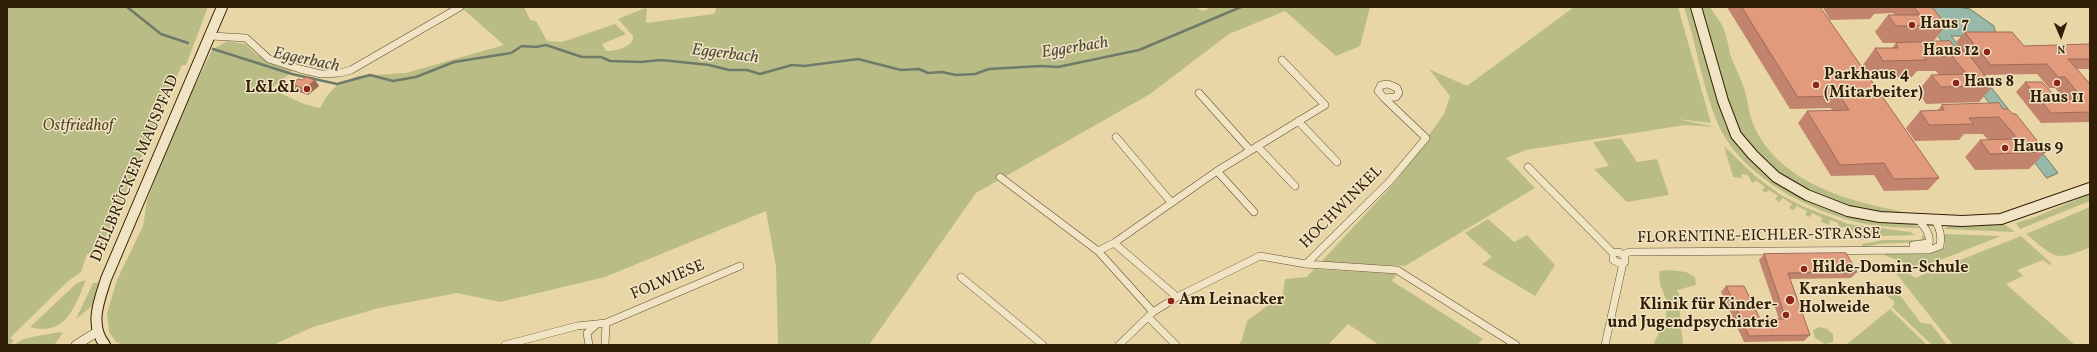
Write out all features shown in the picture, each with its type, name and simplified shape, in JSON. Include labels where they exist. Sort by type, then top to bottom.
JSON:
[{"type":"main road","name":"DELLBRÜCKER MAUSPFAD","points":[[105,345],[98,332],[97,313],[106,279],[211,36],[222,7]]},
{"type":"main road","points":[[1696,7],[1730,120],[1743,145],[1763,166],[1807,195],[1848,211],[1880,217],[1935,220],[2001,219],[2090,188]]},
{"type":"street","points":[[211,36],[246,38],[269,59],[321,74],[340,73],[352,70],[460,7]]},
{"type":"street","points":[[1098,251],[1114,243],[1217,171],[1325,105],[1282,60]]},
{"type":"street","points":[[1199,93],[1250,150]]},
{"type":"street","name":"HOCHWINKEL","points":[[1119,345],[1151,315],[1177,297],[1260,256],[1306,264],[1390,181],[1426,138],[1384,98]]},
{"type":"street","points":[[1298,121],[1337,162]]},
{"type":"street","points":[[1116,137],[1171,202]]},
{"type":"street","points":[[1257,146],[1295,186]]},
{"type":"street","name":"FLORENTINE-EICHLER-STRASSE","points":[[1528,167],[1612,254],[1613,260],[1623,259]]},
{"type":"street","points":[[1217,171],[1254,212]]},
{"type":"street","points":[[1000,178],[1098,251],[1176,345]]},
{"type":"street","name":"FLORENTINE-EICHLER-STRASSE","points":[[1896,250],[1928,243],[1930,239],[1929,234],[1918,219]]},
{"type":"street","name":"FLORENTINE-EICHLER-STRASSE","points":[[1605,345],[1623,259],[1629,252],[1928,250],[1940,246],[1942,240],[1941,231],[1935,220]]},
{"type":"street","points":[[1114,243],[1177,297]]},
{"type":"street","points":[[1306,264],[1397,270],[1516,345]]},
{"type":"street","name":"FOLWIESE","points":[[505,345],[577,326],[606,323],[740,266]]},
{"type":"street","points":[[961,277],[1042,345]]},
{"type":"street","points":[[605,345],[606,323]]},
{"type":"street","points":[[589,345],[588,333],[596,325]]},
{"type":"street","points":[[76,345],[98,332]]},
{"type":"green space","name":"Ostfriedhof","points":[[7,7],[208,7],[186,65],[182,65],[99,252],[87,254],[81,272],[67,282],[10,338],[14,340],[10,345],[7,345]]},
{"type":"green space","points":[[524,7],[530,20],[536,21],[547,41],[562,42],[615,24],[626,34],[602,44],[606,51],[624,48],[631,43],[633,36],[618,19],[645,8],[647,10],[646,23],[714,14],[717,7],[1195,7],[1203,11],[1211,7],[1370,7],[1360,46],[1336,56],[1285,11],[1229,34],[1150,94],[976,193],[869,345],[778,345],[776,267],[766,211],[605,277],[500,302],[457,293],[379,308],[313,327],[273,345],[123,345],[116,342],[109,332],[107,313],[117,280],[143,226],[147,201],[174,129],[212,50],[227,41],[245,44],[257,55],[294,70],[271,89],[304,104],[320,108],[327,96],[338,84],[358,76],[406,73],[504,45],[462,8]]},
{"type":"green space","points":[[1574,7],[1678,7],[1711,123],[1677,119],[1715,127],[1685,125],[1526,150],[1506,158],[1535,188],[1405,266],[1321,262],[1397,180],[1444,114],[1450,96],[1429,69],[1467,86]]},
{"type":"green space","points":[[1684,7],[1690,7],[1725,125],[1734,141],[1756,165],[1801,196],[1910,223],[1921,228],[1866,224],[1845,219],[1823,211],[1780,190],[1743,160],[1729,143],[1712,110]]},
{"type":"green space","points":[[1699,7],[1710,7],[1722,24],[1730,54],[1744,88],[1750,116],[1754,126],[1765,145],[1779,161],[1816,185],[1836,194],[1879,207],[1900,211],[1901,214],[1853,208],[1832,202],[1796,185],[1774,170],[1744,141],[1734,123]]},
{"type":"green space","points":[[1621,138],[1637,162],[1657,159],[1669,195],[1627,202],[1594,169],[1609,166],[1593,142]]},
{"type":"green space","points":[[1724,146],[1755,176],[1781,195],[1802,206],[1848,224],[1910,232],[1915,235],[1881,236],[1859,240],[1850,227],[1840,227],[1837,222],[1830,220],[1829,225],[1821,222],[1822,218],[1812,213],[1810,217],[1805,215],[1807,211],[1797,206],[1794,210],[1789,208],[1792,204],[1783,198],[1779,202],[1775,199],[1778,196],[1769,190],[1765,193],[1762,190],[1765,187],[1757,181],[1752,183],[1748,175],[1741,174],[1742,178],[1733,177]]},
{"type":"green space","points":[[2090,194],[2090,201],[2020,229],[2016,223],[2033,218]]},
{"type":"green space","points":[[2090,207],[2090,247],[2069,255],[2055,255],[2043,248],[2026,234]]},
{"type":"green space","points":[[1488,219],[1514,242],[1527,235],[1555,265],[1535,296],[1482,264],[1492,257],[1465,233]]},
{"type":"green space","points":[[2004,224],[2015,232],[1944,229],[1949,225]]},
{"type":"green space","points":[[1944,234],[2001,236],[1925,266],[1915,267],[1884,255],[1887,253],[1909,254],[1939,250],[1945,247]]},
{"type":"green space","points":[[1922,235],[1926,237],[1921,242],[1879,244],[1863,247],[1862,244],[1883,240],[1919,240],[1922,238]]},
{"type":"green space","points":[[2021,236],[2052,264],[2050,265],[2043,260],[2017,270],[2023,276],[2006,284],[2075,345],[1953,345],[1887,262],[1900,266],[1915,278]]},
{"type":"green space","points":[[1314,269],[1397,274],[1392,281],[1483,339],[1477,345],[1379,345],[1348,324],[1328,345],[1238,345],[1242,340],[1247,321],[1283,294],[1285,279],[1307,277]]},
{"type":"green space","points":[[1669,270],[1686,272],[1695,277],[1696,285],[1677,290],[1681,298],[1680,314],[1683,345],[1653,345],[1666,318],[1667,302],[1660,284],[1659,271]]},
{"type":"green space","points":[[86,280],[73,309],[61,323],[52,328],[42,329],[30,327],[77,283]]},
{"type":"green space","points":[[93,283],[99,283],[92,306],[76,319]]},
{"type":"green space","points":[[1871,284],[1890,286],[1896,284],[1901,290],[1898,293],[1921,323],[1931,324],[1947,345],[1932,345],[1892,307],[1895,302]]},
{"type":"green space","points":[[1890,309],[1927,345],[1846,345]]},
{"type":"green space","points":[[1820,327],[1827,329],[1833,334],[1833,342],[1825,344],[1815,338],[1813,330]]},
{"type":"green space","points":[[60,332],[63,333],[54,345],[15,345],[18,342],[29,338]]},
{"type":"shaded area","points":[[1916,7],[1957,7],[1970,9],[1994,26],[1996,36],[1951,36],[2058,173],[2047,178]]},
{"type":"building","name":"Parkhaus 4 (Mitarbeiter)","points":[[1742,7],[1820,7],[1939,178],[1894,179],[1884,163],[1840,165],[1807,111],[1849,110],[1840,96],[1798,97]]},
{"type":"building","points":[[1914,7],[1932,7],[1946,25],[1896,26],[1888,15],[1920,15]]},
{"type":"building","points":[[1965,32],[2012,32],[2024,46],[2090,44],[2090,59],[2068,59],[2090,84],[2090,112],[2051,113],[2025,82],[2042,82],[2059,100],[2082,98],[2065,77],[2058,77],[2047,64],[1991,65]]},
{"type":"building","points":[[1950,41],[1954,46],[1959,46],[1963,51],[1966,51],[1993,86],[1941,87],[1931,75],[1967,74],[1950,54],[1922,55],[1926,60],[1883,61],[1875,48],[1898,48],[1896,43]]},
{"type":"building","points":[[306,77],[315,80],[304,89],[292,84],[298,79],[302,80]]},
{"type":"building","points":[[1999,103],[2003,109],[2008,109],[2013,114],[2016,114],[2046,152],[1990,154],[1980,140],[2018,139],[1999,117],[1969,118],[1974,124],[1929,125],[1920,111],[1944,110],[1942,105]]},
{"type":"building","points":[[1846,253],[1857,272],[1788,273],[1810,335],[1749,336],[1726,286],[1744,286],[1760,319],[1786,319],[1764,254]]},
{"type":"waterway","name":"Eggerbach","points":[[127,7],[161,34],[188,43]]},
{"type":"waterway","name":"Eggerbach","points":[[213,49],[292,74],[337,84],[370,75],[393,81],[416,77],[454,62],[511,53],[522,46],[536,47],[546,45],[582,57],[601,57],[610,61],[641,62],[661,60],[709,65],[729,70],[747,70],[760,74],[792,65],[804,66],[858,59],[901,70],[919,69],[928,73],[942,72],[956,75],[975,74],[989,69],[1041,66],[1058,67],[1139,50],[1241,7]]},
{"type":"place","name":"Haus 7","points":[[1912,25]]},
{"type":"place","name":"Haus 12","points":[[1987,52]]},
{"type":"place","name":"Haus 8","points":[[1956,83]]},
{"type":"place","name":"Haus 11","points":[[2057,83]]},
{"type":"place","name":"Parkhaus 4 (Mitarbeiter)","points":[[1816,85]]},
{"type":"place","name":"L&L&L","points":[[307,89]]},
{"type":"place","name":"Haus 9","points":[[2005,148]]},
{"type":"place","name":"Hilde-Domin-Schule","points":[[1804,269]]},
{"type":"place","name":"Krankenhaus Holweide","points":[[1790,300]]},
{"type":"place","name":"Am Leinacker","points":[[1171,301]]},
{"type":"place","name":"Klinik für Kinder- und Jugendpsychiatrie","points":[[1786,315]]}]
